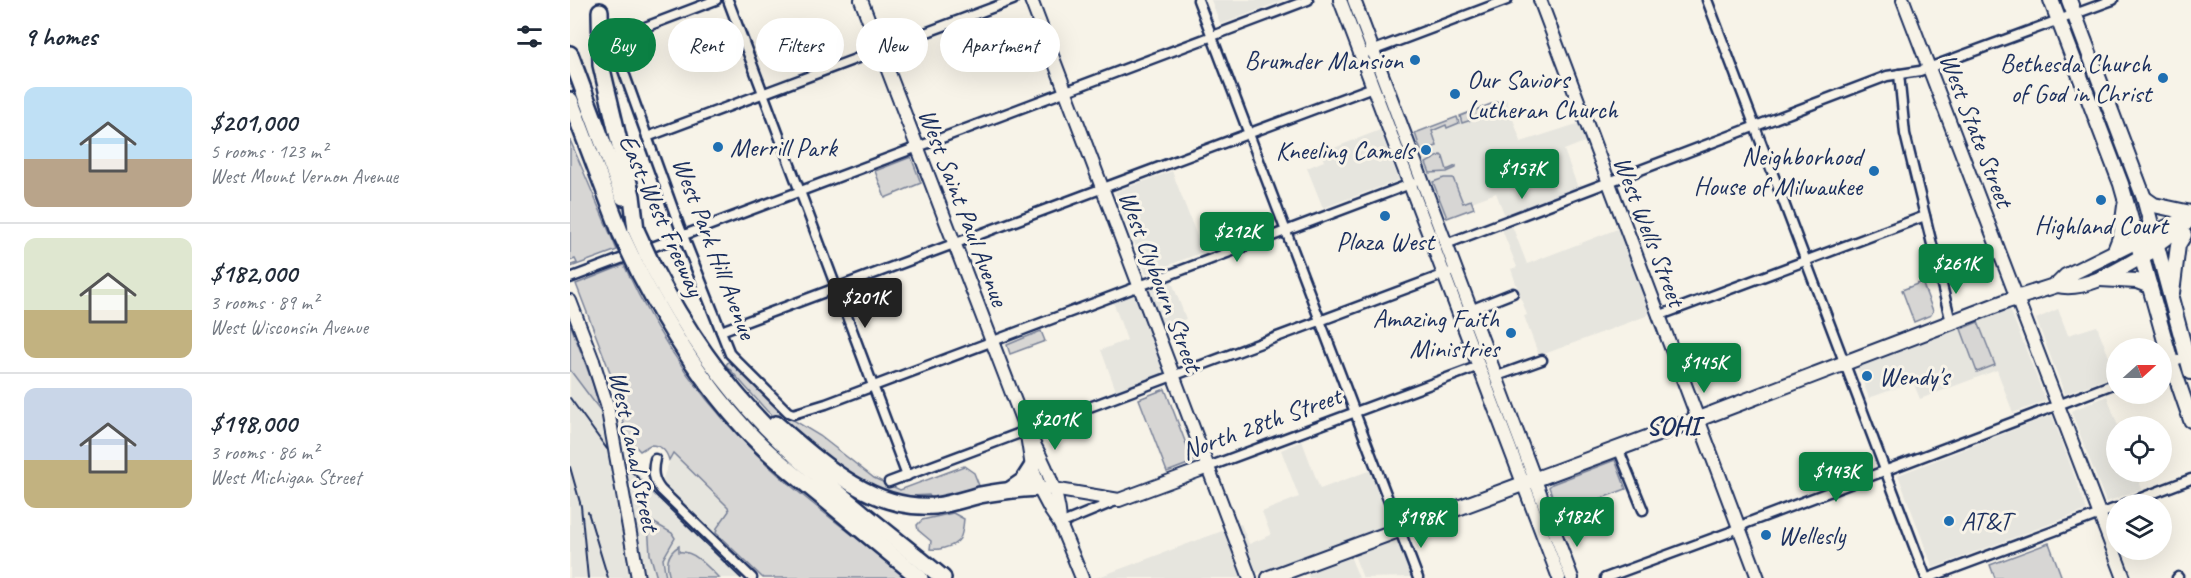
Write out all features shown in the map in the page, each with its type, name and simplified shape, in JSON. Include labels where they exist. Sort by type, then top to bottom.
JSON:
[{"type":"highway","points":[[598,5],[601,65],[632,196],[629,232]]},
{"type":"highway","name":"East-West Freeway","points":[[570,54],[629,232]]},
{"type":"highway","name":"East-West Freeway","points":[[570,100],[647,271],[665,320],[711,389],[746,430],[790,471],[920,578]]},
{"type":"highway","name":"East-West Freeway","points":[[647,271],[668,294],[700,347],[732,388],[784,445],[943,578]]},
{"type":"highway","points":[[732,388],[809,452],[856,486],[880,498],[902,504],[937,506],[1009,490],[1046,488]]},
{"type":"highway","points":[[1009,490],[1023,481],[1032,467]]},
{"type":"main road","points":[[2051,0],[2126,201],[2148,245]]},
{"type":"main road","points":[[2069,0],[2144,198],[2150,286],[2161,338]]},
{"type":"main road","points":[[2121,184],[2134,203],[2171,301],[2191,372]]},
{"type":"main road","points":[[2057,285],[2070,288],[2098,279],[2148,245],[2186,223],[2191,215],[2154,205],[2144,198]]},
{"type":"main road","points":[[2114,253],[2121,235],[2126,201]]},
{"type":"main road","points":[[2171,301],[2178,245],[2188,234]]},
{"type":"main road","points":[[1269,578],[1951,322],[2057,285],[2066,276],[2114,253],[2148,245]]},
{"type":"main road","points":[[2098,279],[2137,281],[2150,286]]},
{"type":"main road","points":[[2172,377],[2191,420]]},
{"type":"street","points":[[656,23],[716,0]]},
{"type":"street","points":[[728,0],[907,476]]},
{"type":"street","name":"West Saint Paul Avenue","points":[[861,0],[868,18]]},
{"type":"street","points":[[928,33],[1013,0]]},
{"type":"street","name":"West Clybourn Street","points":[[1031,0],[1250,578]]},
{"type":"street","points":[[1198,0],[1418,578]]},
{"type":"street","points":[[570,278],[1308,0]]},
{"type":"street","points":[[1341,0],[1367,52],[1465,312],[1499,382],[1559,578]]},
{"type":"street","points":[[1354,0],[1373,87],[1446,244],[1450,272]]},
{"type":"street","points":[[1367,52],[1507,0]]},
{"type":"street","name":"West Wells Street","points":[[1540,0],[1758,578]]},
{"type":"street","points":[[1707,0],[1927,578],[2106,511]]},
{"type":"street","name":"West State Street","points":[[1903,0],[2124,578]]},
{"type":"street","points":[[1446,244],[1887,76],[1920,71],[2113,0]]},
{"type":"street","points":[[647,137],[856,60]]},
{"type":"street","name":"West Park Hill Avenue","points":[[623,72],[730,354],[750,376],[788,412],[793,414],[872,386]]},
{"type":"street","name":"West Saint Paul Avenue","points":[[888,72],[1026,430],[1038,449],[1051,511],[1060,524],[1082,578]]},
{"type":"street","points":[[1899,74],[1905,134],[1951,322]]},
{"type":"street","points":[[721,331],[1373,87]]},
{"type":"street","points":[[872,386],[1416,182]]},
{"type":"street","points":[[1658,316],[1925,216]]},
{"type":"street","points":[[2148,245],[2188,234]]},
{"type":"street","points":[[889,483],[1450,272]]},
{"type":"street","points":[[1465,312],[1513,293]]},
{"type":"street","name":"West Canal Street","points":[[570,301],[607,405],[638,578]]},
{"type":"street","points":[[1465,312],[1479,366],[1572,578]]},
{"type":"street","points":[[2172,362],[2188,355]]},
{"type":"street","points":[[1479,366],[1487,370],[1492,382],[1499,382],[1542,360]]},
{"type":"street","name":"North 28th Street","points":[[1060,524],[1479,366]]},
{"type":"street","points":[[1605,578],[2106,387]]},
{"type":"street","name":"West Saint Paul Avenue","points":[[1026,430],[1032,467],[1046,488]]},
{"type":"street","points":[[1618,448],[1643,510]]},
{"type":"street","points":[[655,459],[654,479],[661,490],[752,578]]},
{"type":"street","points":[[2151,494],[2191,479]]},
{"type":"street","points":[[1046,488],[1119,500]]},
{"type":"shaded area","points":[[1211,0],[1284,0],[1222,24]]},
{"type":"shaded area","points":[[2068,27],[2074,29],[2130,183],[2136,187],[2144,221],[2121,170]]},
{"type":"shaded area","points":[[1506,99],[1521,142],[1580,123],[1587,141],[1564,150],[1578,188],[1505,216],[1496,193],[1442,213],[1412,135]]},
{"type":"shaded area","points":[[1496,102],[1500,104],[1491,108],[1493,113],[1462,123],[1460,116]]},
{"type":"shaded area","points":[[1457,117],[1459,123],[1432,131],[1437,146],[1421,151],[1415,133]]},
{"type":"shaded area","points":[[1380,130],[1399,180],[1323,208],[1307,168],[1324,161],[1321,153]]},
{"type":"shaded area","points":[[570,140],[617,250],[571,267],[577,263],[575,259],[570,261]]},
{"type":"shaded area","points":[[1441,155],[1447,170],[1456,166],[1456,168],[1447,172],[1430,173],[1426,163]]},
{"type":"shaded area","points":[[911,157],[921,183],[885,198],[875,171]]},
{"type":"shaded area","points":[[1172,171],[1203,252],[1146,274],[1115,192]]},
{"type":"shaded area","points":[[1453,178],[1463,203],[1471,200],[1474,208],[1447,218],[1433,182]]},
{"type":"shaded area","points":[[1511,223],[1527,264],[1620,228],[1649,312],[1646,316],[1539,356],[1524,316],[1527,315],[1511,269],[1517,267],[1501,227]]},
{"type":"shaded area","points":[[624,265],[655,324],[673,352],[712,406],[734,431],[797,491],[907,578],[763,578],[716,533],[729,511],[728,507],[673,453],[669,460],[665,451],[657,446],[650,445],[640,451],[626,437],[615,385],[576,284]]},
{"type":"shaded area","points":[[1169,274],[1186,319],[1156,330],[1173,376],[1118,396],[1101,350],[1127,340],[1111,296]]},
{"type":"shaded area","points":[[1922,282],[1933,311],[1931,315],[1914,322],[1902,290]]},
{"type":"shaded area","points":[[2010,309],[2046,401],[2013,413],[1997,370],[1920,399],[1913,382],[1869,398],[1857,367]]},
{"type":"shaded area","points":[[2058,309],[2068,335],[2097,326],[2106,349],[2106,379],[2065,394],[2036,319]]},
{"type":"shaded area","points":[[1978,322],[1995,365],[1977,372],[1961,329]]},
{"type":"shaded area","points":[[570,323],[631,465],[648,485],[746,578],[570,578]]},
{"type":"shaded area","points":[[570,323],[593,384],[600,410],[570,370]]},
{"type":"shaded area","points":[[1041,331],[1045,341],[1010,354],[1007,345]]},
{"type":"shaded area","points":[[729,361],[785,415],[820,436],[874,478],[900,490],[964,466],[974,473],[980,488],[932,500],[929,495],[892,497],[870,490],[800,440],[767,411],[726,365]]},
{"type":"shaded area","points":[[1165,389],[1193,462],[1167,472],[1139,399]]},
{"type":"shaded area","points":[[2106,396],[2106,404],[2110,404],[2114,416],[2106,416],[2106,482],[2139,482],[2142,489],[2128,494],[2106,494],[2106,502],[2071,411]]},
{"type":"shaded area","points":[[2052,415],[2087,510],[1933,568],[1898,475]]},
{"type":"shaded area","points":[[1302,441],[1320,489],[1371,470],[1391,524],[1245,578],[1096,578],[1241,524],[1249,544],[1271,535],[1262,512],[1299,497],[1281,450]]},
{"type":"shaded area","points":[[673,452],[800,578],[759,578],[666,488],[663,478]]},
{"type":"shaded area","points":[[1615,460],[1626,489],[1559,514],[1549,487],[1552,484]]},
{"type":"shaded area","points":[[953,513],[964,519],[960,538],[950,546],[930,549],[931,541],[918,530],[917,525],[922,520]]},
{"type":"shaded area","points":[[651,521],[672,533],[675,538],[663,559],[666,578],[657,578],[650,554],[648,524]]},
{"type":"shaded area","points":[[1394,540],[1398,542],[1412,577],[1363,578],[1354,555]]},
{"type":"shaded area","points":[[2049,543],[2062,578],[1995,578],[1990,565]]},
{"type":"shaded area","points":[[679,546],[679,552],[696,557],[719,578],[670,578],[669,556]]},
{"type":"shaded area","points":[[1350,556],[1359,578],[1309,578],[1307,572]]},
{"type":"railway","points":[[570,398],[607,449]]},
{"type":"railway","points":[[570,467],[581,506],[588,578]]},
{"type":"railway","points":[[631,471],[741,578]]},
{"type":"railway","points":[[588,512],[608,578]]},
{"type":"place","name":"Brumder Mansion","points":[[1415,60]]},
{"type":"place","name":"Bethesda Church of God in Christ","points":[[2163,78]]},
{"type":"place","name":"Our Saviors Lutheran Church","points":[[1455,94]]},
{"type":"place","name":"Merrill Park","points":[[718,147]]},
{"type":"place","name":"Kneeling Camels","points":[[1426,150]]},
{"type":"place","name":"Neighborhood House of Milwaukee","points":[[1874,171]]},
{"type":"place","name":"Highland Court","points":[[2101,200]]},
{"type":"place","name":"Plaza West","points":[[1385,216]]},
{"type":"place","name":"Amazing Faith Ministries","points":[[1511,333]]},
{"type":"place","name":"Wendy's","points":[[1867,376]]},
{"type":"place","name":"AT&T","points":[[1949,521]]},
{"type":"place","name":"Wellesly","points":[[1766,535]]},
{"type":"district","name":"SOHI","points":[[1673,425]]}]
